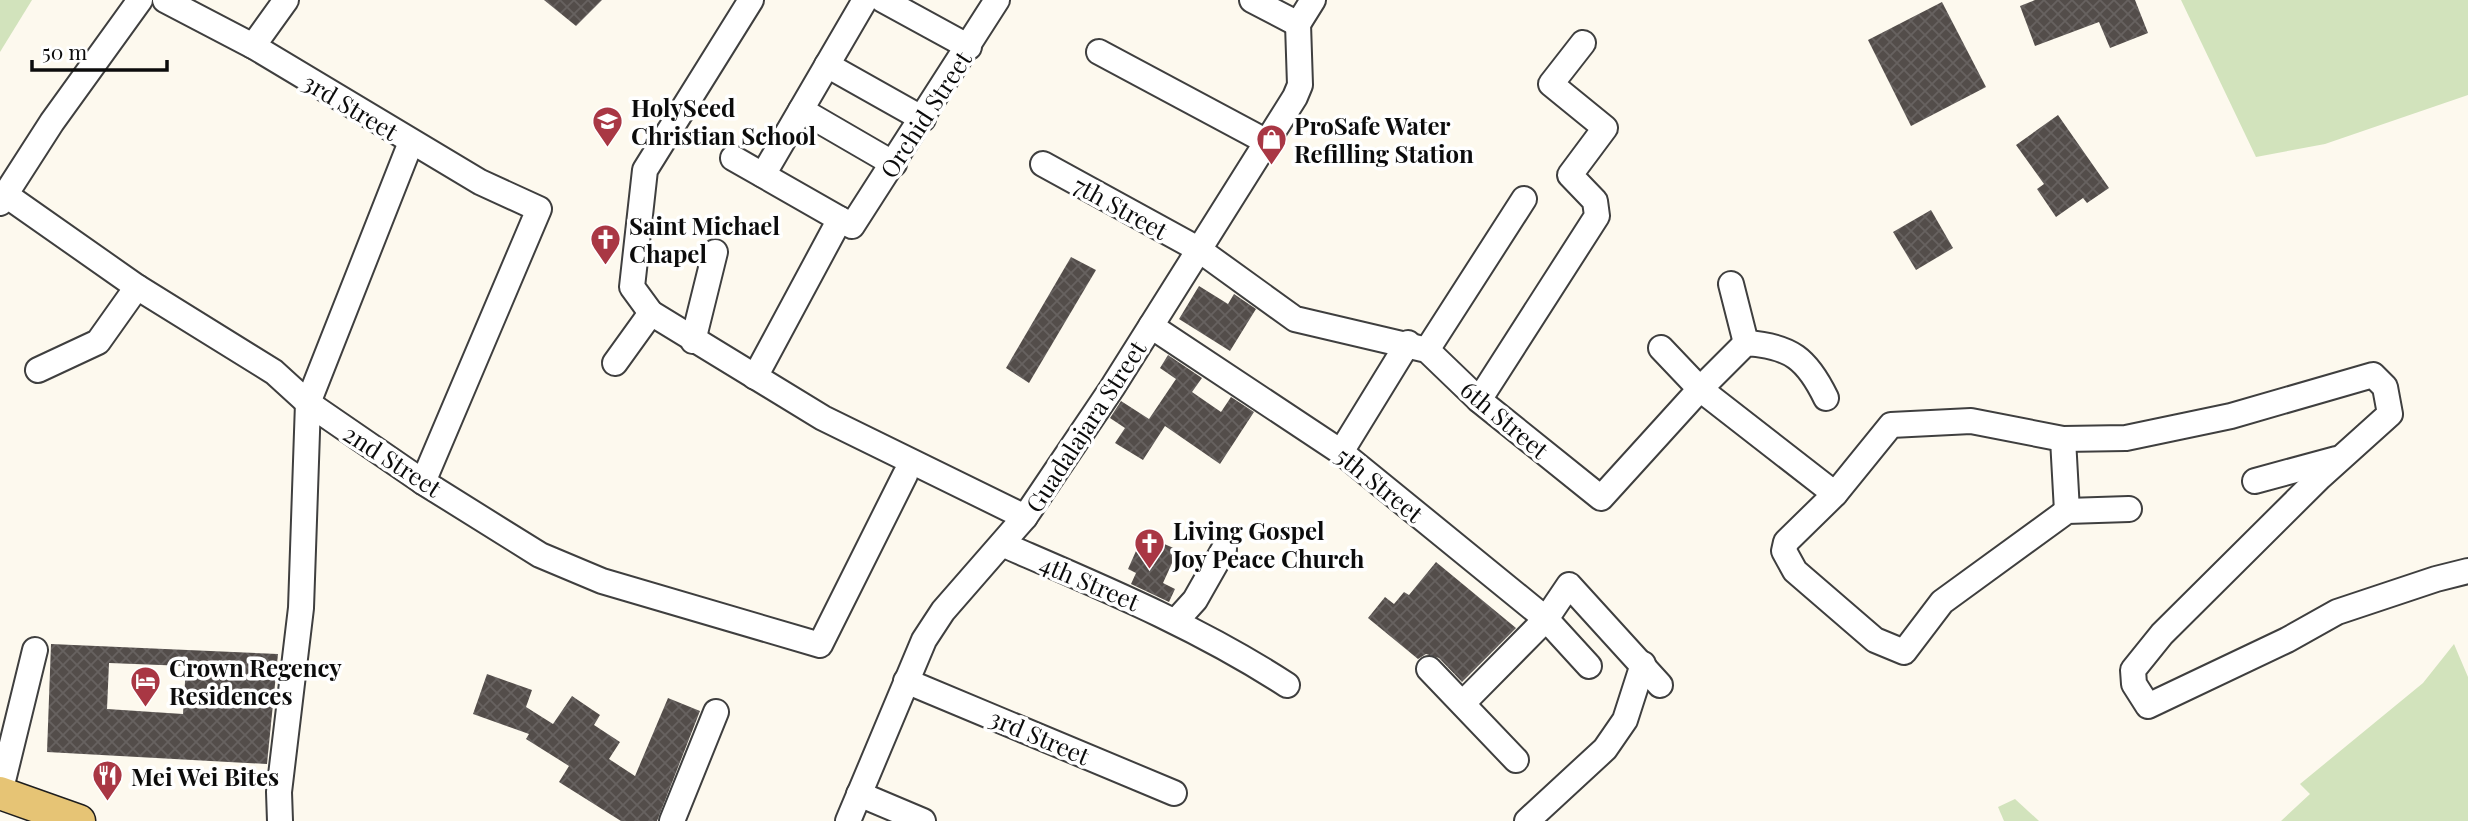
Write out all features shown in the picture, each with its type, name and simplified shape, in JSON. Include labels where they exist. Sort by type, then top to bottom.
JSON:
[{"type":"main road","points":[[11,803],[79,821]]},
{"type":"street","points":[[3,199],[52,122],[140,0]]},
{"type":"street","name":"3rd Street","points":[[165,0],[253,46],[480,182],[539,209],[423,482]]},
{"type":"street","points":[[253,46],[286,0]]},
{"type":"street","points":[[751,0],[645,170],[632,287],[651,313],[823,418],[1025,517]]},
{"type":"street","points":[[763,175],[865,0]]},
{"type":"street","points":[[883,0],[968,47]]},
{"type":"street","name":"Orchid Street","points":[[755,377],[846,223],[894,164],[997,0]]},
{"type":"street","points":[[1252,0],[1298,24],[1313,0]]},
{"type":"street","name":"Guadalajara Street","points":[[848,821],[924,640],[943,611],[1025,517],[1151,326],[1300,85],[1298,24]]},
{"type":"street","points":[[1479,400],[1597,216],[1595,201],[1570,175],[1605,128],[1551,84],[1583,43]]},
{"type":"street","points":[[1099,52],[1267,142]]},
{"type":"street","points":[[827,65],[923,119]]},
{"type":"street","points":[[801,110],[894,164]]},
{"type":"street","points":[[280,821],[279,792],[301,608],[308,403],[411,142]]},
{"type":"street","points":[[733,158],[846,223]]},
{"type":"street","name":"7th Street","points":[[1043,164],[1198,248]]},
{"type":"street","name":"2nd Street","points":[[3,199],[274,372],[308,403],[423,482],[540,555],[602,581],[820,645],[905,475]]},
{"type":"street","points":[[1342,452],[1524,199]]},
{"type":"street","points":[[1198,248],[1295,319],[1417,346]]},
{"type":"street","points":[[693,341],[715,252]]},
{"type":"street","points":[[1731,284],[1758,344],[1802,360],[1813,370],[1826,398]]},
{"type":"street","points":[[38,370],[98,342],[137,286]]},
{"type":"street","points":[[615,363],[651,313]]},
{"type":"street","name":"5th Street","points":[[1151,326],[1342,452],[1546,619],[1589,666]]},
{"type":"street","name":"6th Street","points":[[1417,346],[1479,400],[1601,498],[1700,389],[1758,344]]},
{"type":"street","points":[[1661,348],[1700,389],[1835,494]]},
{"type":"street","points":[[2129,509],[2067,510],[1942,602],[1904,652],[1875,640],[1805,580],[1789,562],[1784,551],[1786,542],[1835,494],[1891,425],[1971,421],[2063,439],[2126,438],[2231,416],[2373,375],[2385,387],[2390,414],[2340,458],[2162,634],[2133,670],[2134,684],[2148,706],[2337,612],[2468,571]]},
{"type":"street","points":[[2063,439],[2067,510]]},
{"type":"street","points":[[2255,481],[2340,458]]},
{"type":"street","name":"4th Street","points":[[1003,545],[1176,621],[1233,650],[1287,685]]},
{"type":"street","points":[[1176,621],[1195,600],[1224,549]]},
{"type":"street","points":[[1463,702],[1546,619],[1569,585],[1660,685]]},
{"type":"street","points":[[11,803],[35,650]]},
{"type":"street","points":[[1527,821],[1605,749],[1625,720],[1643,664]]},
{"type":"street","points":[[1429,668],[1516,760]]},
{"type":"street","name":"3rd Street","points":[[906,681],[1174,793]]},
{"type":"street","points":[[672,821],[716,712]]},
{"type":"street","points":[[265,821],[279,792]]},
{"type":"street","points":[[859,794],[923,821]]},
{"type":"green space","points":[[0,0],[32,0],[0,52]]},
{"type":"green space","points":[[2181,0],[2468,0],[2468,95],[2325,144],[2256,157]]},
{"type":"green space","points":[[2454,644],[2468,677],[2468,821],[2281,821],[2310,794],[2300,784],[2423,683]]},
{"type":"green space","points":[[2015,799],[2039,821],[2004,821],[1998,807]]},
{"type":"building","points":[[544,0],[602,0],[576,26]]},
{"type":"building","points":[[2035,0],[2135,0],[2148,33],[2110,48],[2099,22],[2035,46],[2020,6]]},
{"type":"building","points":[[1942,2],[1986,87],[1911,126],[1868,40]]},
{"type":"building","points":[[2058,115],[2109,188],[2087,203],[2083,198],[2056,217],[2037,189],[2044,184],[2016,145]]},
{"type":"building","points":[[1931,210],[1953,248],[1916,270],[1893,232]]},
{"type":"building","points":[[1071,257],[1096,270],[1029,383],[1006,368]]},
{"type":"building","points":[[1199,286],[1228,304],[1234,294],[1256,309],[1230,351],[1179,319]]},
{"type":"building","points":[[1168,355],[1202,378],[1192,392],[1221,412],[1231,397],[1254,412],[1220,464],[1165,426],[1143,460],[1115,443],[1125,428],[1110,418],[1121,401],[1149,419],[1176,379],[1160,368]]},
{"type":"building","name":"Living Gospel Joy Peace Church","points":[[1153,539],[1178,550],[1163,583],[1175,589],[1169,602],[1131,584],[1136,573],[1128,569],[1136,551],[1145,555]]},
{"type":"building","points":[[1436,562],[1516,628],[1462,682],[1439,658],[1426,654],[1418,659],[1368,618],[1385,597],[1394,604],[1404,592],[1409,595]]},
{"type":"building","points":[[51,644],[278,654],[267,764],[47,752]],"holes":[[[109,663],[186,666],[183,714],[107,709]]]},
{"type":"building","points":[[487,674],[532,690],[526,707],[553,724],[572,696],[600,715],[594,725],[620,742],[609,759],[635,776],[668,698],[700,711],[657,821],[621,821],[559,782],[569,766],[526,739],[529,734],[473,714]]},
{"type":"place","name":"HolySeed Christian School","points":[[608,148]]},
{"type":"place","name":"ProSafe Water Refilling Station","points":[[1271,166]]},
{"type":"place","name":"Saint Michael Chapel","points":[[606,266]]},
{"type":"place","name":"Living Gospel Joy Peace Church","points":[[1150,571]]},
{"type":"place","name":"Crown Regency Residences","points":[[146,708]]},
{"type":"place","name":"Mei Wei Bites","points":[[108,803]]}]
